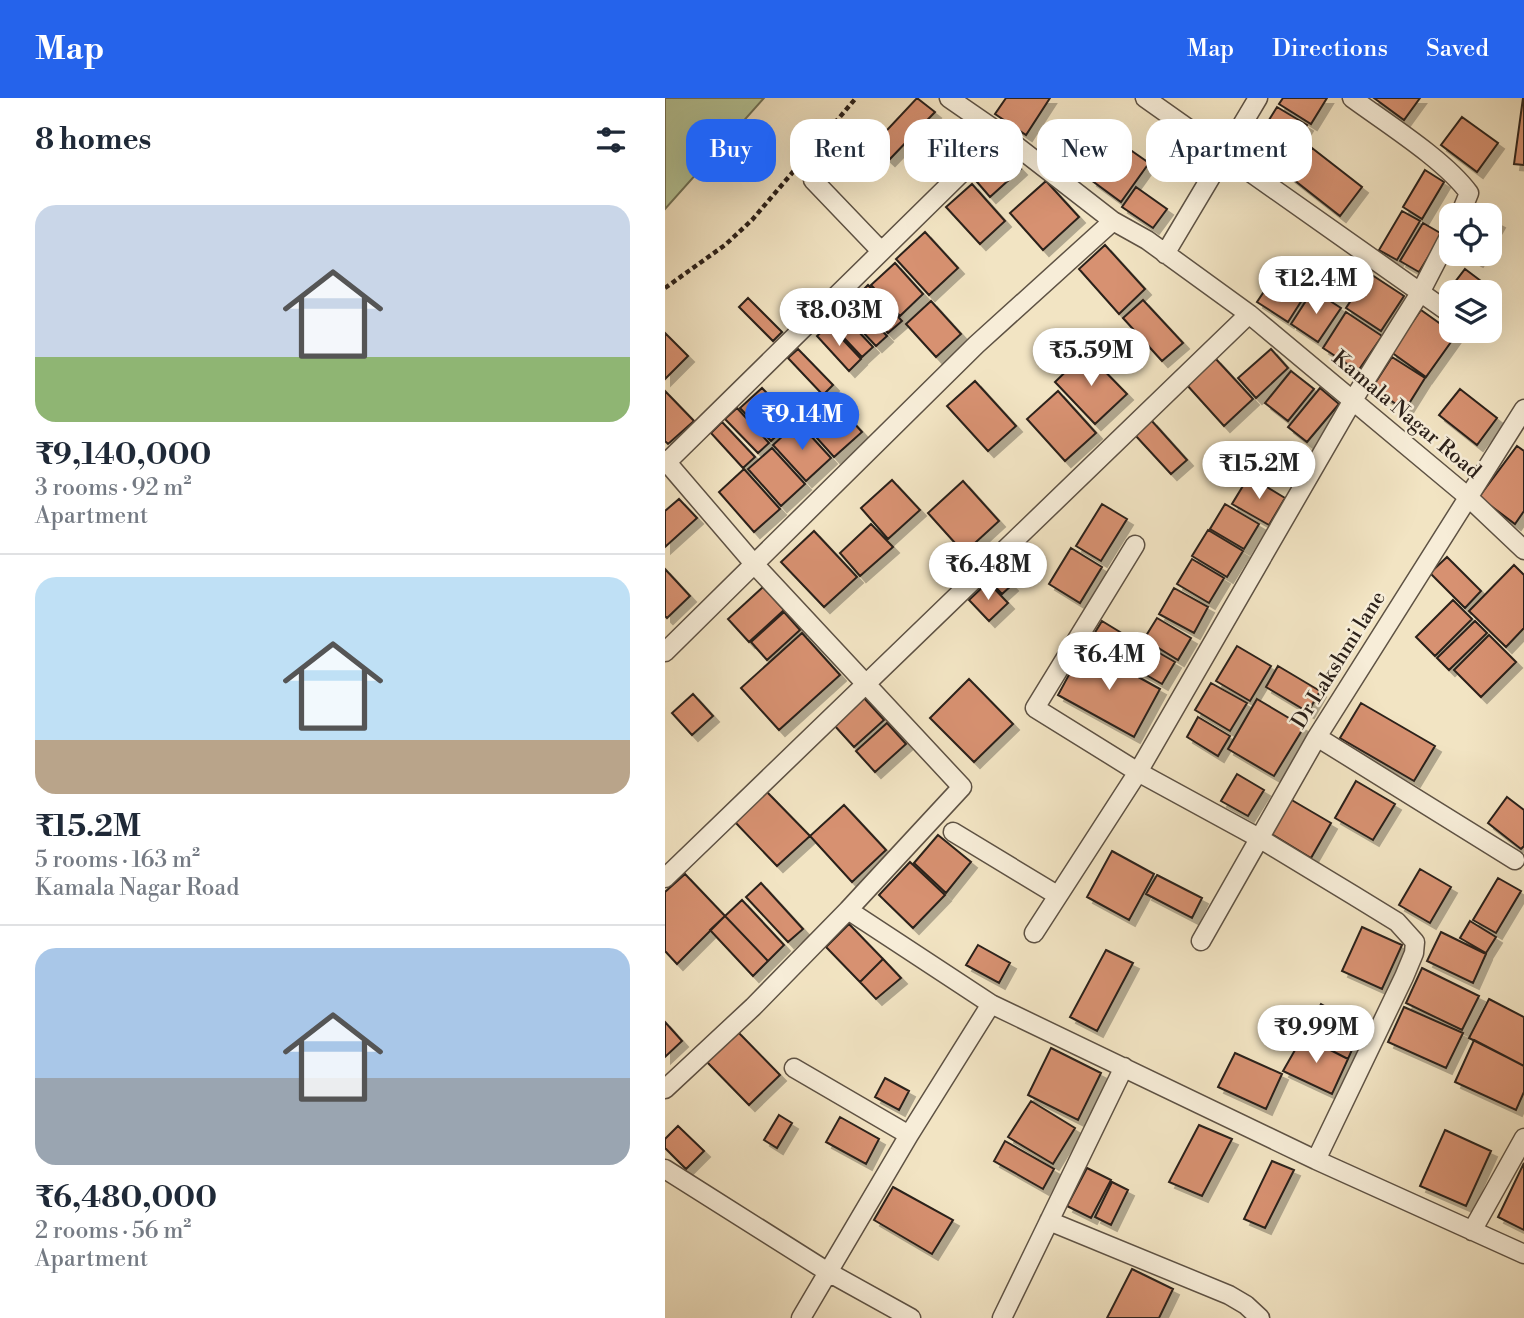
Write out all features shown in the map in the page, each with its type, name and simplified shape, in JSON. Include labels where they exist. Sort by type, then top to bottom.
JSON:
[{"type":"street","name":"Kamala Nagar Road","points":[[949,98],[979,119]]},
{"type":"street","points":[[1145,98],[1175,119]]},
{"type":"street","points":[[1245,119],[1258,98]]},
{"type":"street","points":[[1352,98],[1462,182],[1469,193],[1465,203]]},
{"type":"street","name":"Kamala Nagar Road","points":[[1023,151],[1112,221],[1140,236],[1249,314],[1467,496],[1524,551]]},
{"type":"street","points":[[815,182],[881,251]]},
{"type":"street","points":[[665,1089],[753,1007],[962,787],[755,565],[666,462],[952,182]]},
{"type":"street","points":[[1165,254],[1207,182]]},
{"type":"street","points":[[1263,182],[1439,306]]},
{"type":"street","points":[[665,652],[976,345],[1112,221]]},
{"type":"street","points":[[1034,933],[1137,772],[1353,400],[1420,293],[1439,256]]},
{"type":"street","points":[[665,878],[1249,314]]},
{"type":"street","name":"Dr Lakshmi lane","points":[[1201,941],[1317,737],[1524,408]]},
{"type":"street","points":[[1135,545],[1035,708],[1137,772],[1259,838],[1397,922],[1415,942],[1414,953],[1404,977],[1316,1160]]},
{"type":"street","points":[[1317,737],[1515,860]]},
{"type":"street","points":[[953,832],[1057,895]]},
{"type":"street","points":[[848,910],[991,1004],[1316,1160],[1524,1254]]},
{"type":"street","points":[[801,1318],[909,1135],[991,1004]]},
{"type":"street","points":[[1002,1318],[1124,1067]]},
{"type":"street","points":[[794,1068],[909,1135]]},
{"type":"street","points":[[1472,1231],[1524,1138]]},
{"type":"street","points":[[665,1169],[828,1272],[911,1318]]},
{"type":"street","points":[[1049,1220],[1229,1295],[1260,1318]]},
{"type":"path","points":[[665,288],[725,245],[752,220],[856,98]]},
{"type":"green space","points":[[665,98],[764,98],[745,119],[686,119],[686,182],[689,182],[665,209]]},
{"type":"building","points":[[917,98],[935,112],[928,119],[904,119],[904,144],[890,159],[890,127]]},
{"type":"building","points":[[1006,98],[1050,98],[1026,135],[1023,133],[1023,119],[1002,119],[995,114]]},
{"type":"building","points":[[1283,98],[1327,98],[1312,122],[1312,119],[1303,119],[1279,104]]},
{"type":"building","points":[[1374,98],[1420,98],[1404,120]]},
{"type":"building","points":[[1524,98],[1524,165],[1514,164]]},
{"type":"building","points":[[1277,107],[1297,119],[1270,119]]},
{"type":"building","points":[[1462,117],[1498,143],[1477,172],[1441,145]]},
{"type":"building","points":[[1312,148],[1362,187],[1340,216],[1297,182],[1312,182]]},
{"type":"building","points":[[1132,151],[1146,161],[1146,167],[1121,202],[1094,182],[1132,182]]},
{"type":"building","points":[[1425,170],[1444,182],[1422,219],[1403,207]]},
{"type":"building","points":[[977,182],[1007,182],[990,197]]},
{"type":"building","points":[[1047,182],[1079,217],[1043,250],[1010,213]]},
{"type":"building","points":[[972,184],[1005,221],[980,244],[946,207]]},
{"type":"building","points":[[1136,187],[1167,209],[1153,228],[1122,207]]},
{"type":"building","points":[[1402,211],[1420,221],[1397,260],[1379,250]]},
{"type":"building","points":[[1423,223],[1439,232],[1439,239],[1419,272],[1400,261]]},
{"type":"building","points":[[925,232],[958,268],[929,295],[896,259]]},
{"type":"building","points":[[1105,245],[1145,289],[1119,314],[1079,269]]},
{"type":"building","points":[[895,263],[923,294],[900,316],[871,285]]},
{"type":"building","points":[[1279,269],[1309,289],[1288,322],[1257,302]]},
{"type":"building","points":[[1465,269],[1480,280],[1457,280]]},
{"type":"building","points":[[1369,273],[1404,296],[1381,331],[1346,308]]},
{"type":"building","points":[[868,285],[902,321],[888,333],[855,298]]},
{"type":"building","points":[[1313,290],[1341,308],[1318,342],[1291,324]]},
{"type":"building","points":[[748,298],[782,332],[773,341],[739,307]]},
{"type":"building","points":[[1143,300],[1183,343],[1162,361],[1123,318]]},
{"type":"building","points":[[854,301],[887,336],[876,346],[843,311]]},
{"type":"building","points":[[931,301],[961,334],[936,357],[906,324]]},
{"type":"building","points":[[1421,310],[1439,323],[1439,343],[1450,343],[1426,377],[1391,352]]},
{"type":"building","points":[[1346,312],[1382,336],[1358,371],[1323,348]]},
{"type":"building","points":[[841,313],[873,347],[862,357],[830,323]]},
{"type":"building","points":[[829,325],[861,359],[849,371],[817,336]]},
{"type":"building","points":[[665,333],[688,356],[665,379]]},
{"type":"building","points":[[798,349],[833,385],[823,395],[788,358]]},
{"type":"building","points":[[1271,349],[1288,368],[1256,398],[1238,378]]},
{"type":"building","points":[[1086,352],[1127,394],[1095,424],[1055,382]]},
{"type":"building","points":[[1392,357],[1425,378],[1405,410],[1372,388]]},
{"type":"building","points":[[1215,358],[1253,399],[1224,426],[1186,384]]},
{"type":"building","points":[[1291,371],[1314,389],[1288,421],[1265,403]]},
{"type":"building","points":[[975,381],[1016,426],[988,451],[947,406]]},
{"type":"building","points":[[762,388],[793,420],[771,441],[740,408]]},
{"type":"building","points":[[1320,388],[1339,404],[1307,442],[1288,427]]},
{"type":"building","points":[[1460,389],[1497,418],[1477,445],[1439,415]]},
{"type":"building","points":[[665,391],[694,421],[668,444],[665,441]]},
{"type":"building","points":[[1058,391],[1096,433],[1065,461],[1027,419]]},
{"type":"building","points":[[827,393],[862,432],[834,457],[799,418]]},
{"type":"building","points":[[737,408],[769,443],[758,453],[725,419]]},
{"type":"building","points":[[1151,420],[1187,460],[1171,474],[1135,435]]},
{"type":"building","points":[[722,422],[755,457],[743,468],[711,433]]},
{"type":"building","points":[[798,422],[831,458],[806,481],[773,445]]},
{"type":"building","points":[[1517,446],[1524,451],[1524,511],[1515,524],[1479,497]]},
{"type":"building","points":[[772,448],[805,484],[781,506],[748,469]]},
{"type":"building","points":[[744,469],[780,509],[754,532],[719,492]]},
{"type":"building","points":[[1249,476],[1285,498],[1269,525],[1232,504]]},
{"type":"building","points":[[892,480],[920,510],[888,539],[861,508]]},
{"type":"building","points":[[963,481],[999,521],[964,553],[928,513]]},
{"type":"building","points":[[679,499],[697,518],[665,547],[665,511]]},
{"type":"building","points":[[1102,504],[1127,519],[1101,561],[1076,546]]},
{"type":"building","points":[[1225,504],[1259,524],[1244,549],[1210,529]]},
{"type":"building","points":[[871,524],[893,547],[860,576],[840,553]]},
{"type":"building","points":[[1208,530],[1243,551],[1227,577],[1192,556]]},
{"type":"building","points":[[814,531],[857,577],[824,607],[781,562]]},
{"type":"building","points":[[1071,548],[1102,567],[1080,603],[1049,584]]},
{"type":"building","points":[[1447,557],[1481,591],[1465,608],[1430,573]]},
{"type":"building","points":[[1192,559],[1224,578],[1209,603],[1177,584]]},
{"type":"building","points":[[1514,565],[1524,575],[1524,628],[1506,647],[1469,611]]},
{"type":"building","points":[[665,569],[690,596],[667,618],[665,616]]},
{"type":"building","points":[[998,571],[1012,585],[1002,594],[989,580]]},
{"type":"building","points":[[988,582],[1008,603],[989,621],[969,600]]},
{"type":"building","points":[[763,587],[784,610],[749,642],[728,619]]},
{"type":"building","points":[[1174,588],[1208,607],[1194,633],[1159,614]]},
{"type":"building","points":[[1453,600],[1472,619],[1435,656],[1416,637]]},
{"type":"building","points":[[784,612],[800,630],[767,660],[751,642]]},
{"type":"building","points":[[1157,618],[1191,638],[1178,660],[1144,639]]},
{"type":"building","points":[[1102,621],[1138,643],[1124,666],[1088,644]]},
{"type":"building","points":[[1475,621],[1487,633],[1449,670],[1437,658]]},
{"type":"building","points":[[802,633],[840,675],[779,730],[741,688]]},
{"type":"building","points":[[1489,635],[1516,662],[1481,697],[1454,670]]},
{"type":"building","points":[[1142,643],[1175,662],[1162,684],[1129,665]]},
{"type":"building","points":[[1237,646],[1271,666],[1250,701],[1216,681]]},
{"type":"building","points":[[1084,647],[1160,689],[1134,737],[1058,695]]},
{"type":"building","points":[[1278,666],[1320,691],[1308,712],[1266,687]]},
{"type":"building","points":[[969,679],[1013,724],[974,762],[930,718]]},
{"type":"building","points":[[1211,683],[1247,703],[1230,731],[1195,710]]},
{"type":"building","points":[[693,694],[713,716],[692,735],[672,713]]},
{"type":"building","points":[[864,698],[884,720],[854,747],[834,725]]},
{"type":"building","points":[[1257,699],[1304,727],[1274,776],[1228,749]]},
{"type":"building","points":[[1361,703],[1435,746],[1414,781],[1340,738]]},
{"type":"building","points":[[1198,717],[1230,736],[1218,756],[1187,737]]},
{"type":"building","points":[[887,723],[906,744],[875,772],[856,751]]},
{"type":"building","points":[[1237,774],[1264,790],[1248,816],[1221,801]]},
{"type":"building","points":[[1356,781],[1395,804],[1373,840],[1335,818]]},
{"type":"building","points":[[766,791],[810,836],[777,866],[734,821]]},
{"type":"building","points":[[1507,797],[1524,810],[1524,846],[1521,849],[1488,823]]},
{"type":"building","points":[[1290,799],[1331,823],[1311,858],[1270,833]]},
{"type":"building","points":[[844,805],[886,850],[852,882],[810,836]]},
{"type":"building","points":[[938,835],[971,862],[946,893],[914,863]]},
{"type":"building","points":[[1112,851],[1154,874],[1129,920],[1087,897]]},
{"type":"building","points":[[910,862],[945,895],[913,928],[879,895]]},
{"type":"building","points":[[1420,869],[1451,887],[1430,923],[1399,905]]},
{"type":"building","points":[[685,874],[725,916],[677,964],[665,951],[665,892]]},
{"type":"building","points":[[1157,875],[1202,898],[1192,918],[1146,894]]},
{"type":"building","points":[[1498,878],[1521,891],[1496,933],[1473,920]]},
{"type":"building","points":[[761,883],[803,929],[788,942],[746,897]]},
{"type":"building","points":[[742,900],[784,945],[768,961],[725,916]]},
{"type":"building","points":[[725,916],[768,961],[753,976],[710,930]]},
{"type":"building","points":[[1470,921],[1496,937],[1486,953],[1460,938]]},
{"type":"building","points":[[849,924],[883,959],[860,982],[826,947]]},
{"type":"building","points":[[1362,927],[1402,945],[1382,989],[1342,971]]},
{"type":"building","points":[[1441,932],[1486,954],[1473,983],[1427,961]]},
{"type":"building","points":[[978,945],[1010,963],[999,983],[966,965]]},
{"type":"building","points":[[1106,950],[1133,963],[1097,1031],[1070,1017]]},
{"type":"building","points":[[883,959],[901,978],[876,999],[860,982]]},
{"type":"building","points":[[1422,968],[1479,996],[1462,1030],[1406,1003]]},
{"type":"building","points":[[1489,999],[1524,1017],[1524,1066],[1469,1038]]},
{"type":"building","points":[[1321,1004],[1362,1027],[1348,1059],[1303,1036]]},
{"type":"building","points":[[1404,1007],[1463,1033],[1446,1068],[1388,1042]]},
{"type":"building","points":[[665,1022],[682,1041],[665,1057]]},
{"type":"building","points":[[736,1030],[780,1075],[749,1105],[705,1060]]},
{"type":"building","points":[[1303,1036],[1348,1059],[1332,1094],[1283,1071]]},
{"type":"building","points":[[1474,1040],[1524,1066],[1524,1092],[1516,1110],[1455,1082]]},
{"type":"building","points":[[1051,1048],[1101,1073],[1078,1120],[1028,1095]]},
{"type":"building","points":[[1235,1053],[1282,1074],[1266,1109],[1218,1087]]},
{"type":"building","points":[[885,1078],[909,1091],[899,1110],[875,1097]]},
{"type":"building","points":[[1031,1101],[1075,1128],[1053,1164],[1008,1137]]},
{"type":"building","points":[[779,1115],[792,1123],[777,1148],[764,1140]]},
{"type":"building","points":[[840,1117],[879,1139],[866,1164],[826,1142]]},
{"type":"building","points":[[1199,1125],[1232,1139],[1202,1196],[1169,1182]]},
{"type":"building","points":[[678,1126],[704,1151],[686,1169],[665,1148],[665,1139]]},
{"type":"building","points":[[1445,1130],[1491,1151],[1466,1206],[1420,1186]]},
{"type":"building","points":[[1005,1141],[1054,1169],[1043,1189],[994,1161]]},
{"type":"building","points":[[1272,1161],[1294,1170],[1265,1228],[1244,1219]]},
{"type":"building","points":[[1524,1163],[1524,1230],[1498,1217]]},
{"type":"building","points":[[1087,1168],[1111,1180],[1091,1218],[1067,1206]]},
{"type":"building","points":[[1112,1182],[1128,1190],[1111,1225],[1095,1217]]},
{"type":"building","points":[[893,1187],[953,1220],[932,1254],[874,1220]]},
{"type":"building","points":[[1132,1269],[1173,1289],[1159,1318],[1107,1318]]}]
